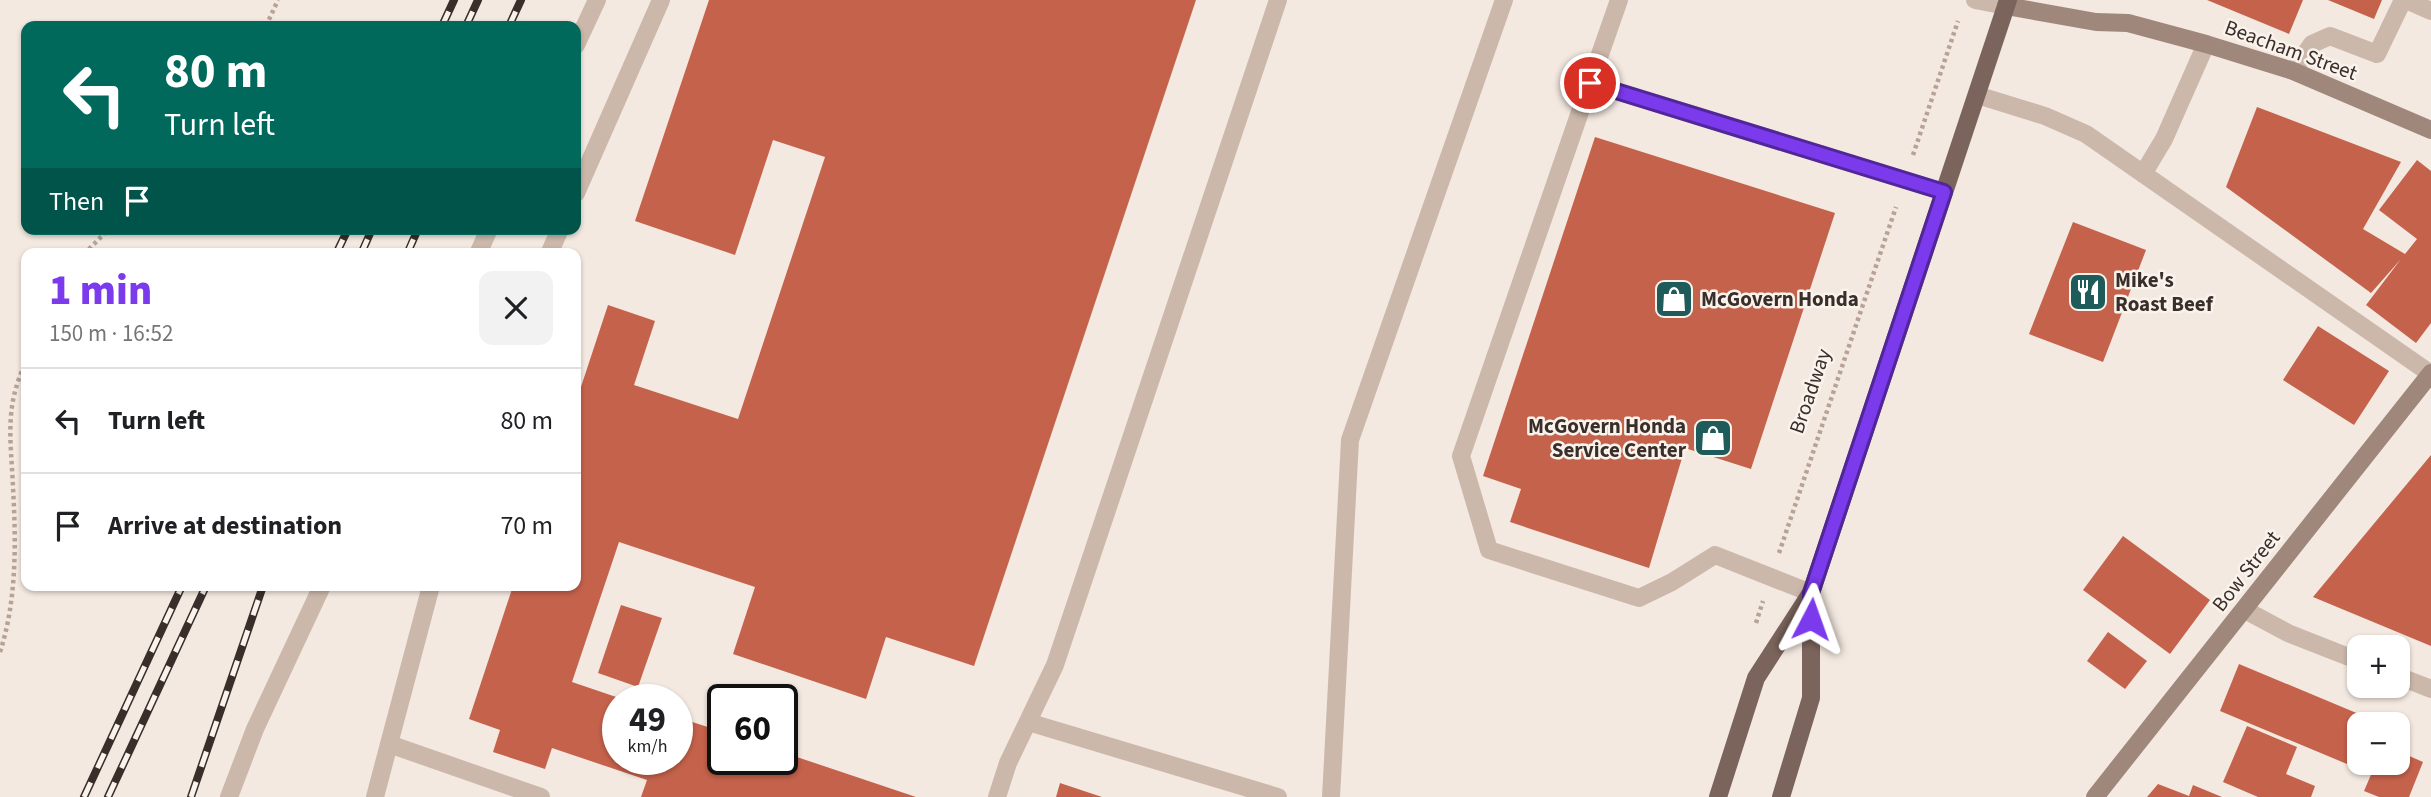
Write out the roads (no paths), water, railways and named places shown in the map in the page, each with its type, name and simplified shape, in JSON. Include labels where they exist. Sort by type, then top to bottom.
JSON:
[{"type":"main road","name":"Beacham Street","points":[[2007,3],[2096,22],[2128,23],[2206,44],[2293,71],[2431,131]]},
{"type":"main road","points":[[1718,797],[1756,678],[1811,593],[2007,3]]},
{"type":"main road","name":"Bow Street","points":[[2095,797],[2431,373]]},
{"type":"main road","points":[[1781,797],[1811,698],[1811,593]]},
{"type":"street","points":[[581,34],[597,0]]},
{"type":"street","points":[[581,182],[661,0]]},
{"type":"street","points":[[997,797],[1008,763],[1055,665],[1278,0]]},
{"type":"street","points":[[1331,797],[1350,440],[1504,0]]},
{"type":"street","points":[[1619,0],[1461,456],[1489,550],[1639,598],[1672,582],[1715,555],[1811,593]]},
{"type":"street","points":[[1975,0],[2007,3]]},
{"type":"street","points":[[2293,71],[2312,44],[2330,36],[2376,54],[2404,0],[2431,11]]},
{"type":"street","points":[[2143,174],[2164,139],[2206,44]]},
{"type":"street","points":[[1590,83],[1944,192]]},
{"type":"street","points":[[1977,95],[2065,124],[2086,134],[2431,373]]},
{"type":"street","points":[[229,797],[255,729],[320,591]]},
{"type":"street","points":[[376,797],[430,591]]},
{"type":"street","points":[[2245,610],[2288,633],[2347,656]]},
{"type":"street","points":[[2410,681],[2431,689]]},
{"type":"street","points":[[1028,722],[1278,797]]},
{"type":"street","points":[[389,744],[541,797]]},
{"type":"railway","points":[[444,21],[454,0]]},
{"type":"railway","points":[[468,21],[478,0]]},
{"type":"railway","points":[[511,21],[521,0]]},
{"type":"railway","points":[[339,248],[345,235]]},
{"type":"railway","points":[[364,248],[369,235]]},
{"type":"railway","points":[[410,248],[415,235]]},
{"type":"railway","points":[[84,797],[180,591]]},
{"type":"railway","points":[[108,797],[204,591]]},
{"type":"railway","points":[[191,797],[261,591]]},
{"type":"place","name":"Mike's Roast Beef","points":[[2088,292]]},
{"type":"place","name":"McGovern Honda","points":[[1674,299]]},
{"type":"place","name":"McGovern Honda Service Center","points":[[1713,438]]}]
